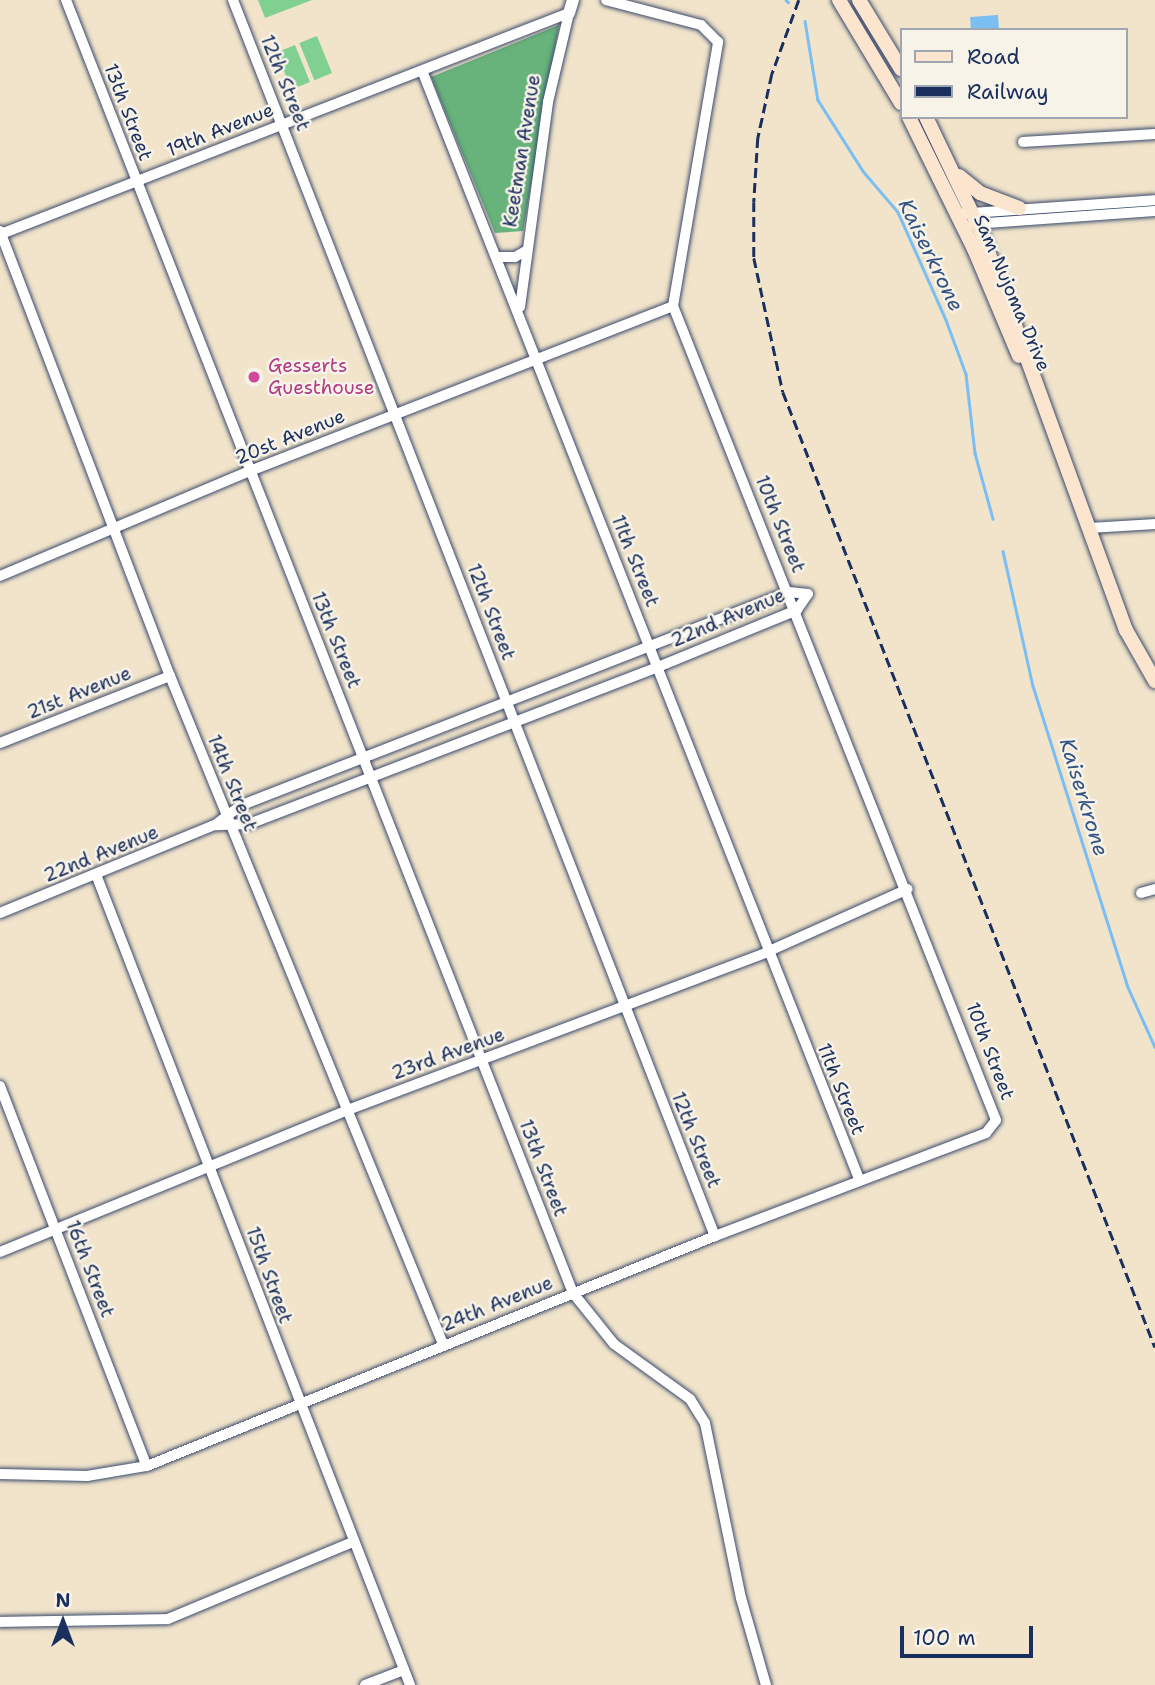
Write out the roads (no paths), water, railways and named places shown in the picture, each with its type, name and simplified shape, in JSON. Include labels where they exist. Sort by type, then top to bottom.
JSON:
[{"type":"main road","points":[[839,0],[900,101]]},
{"type":"main road","points":[[859,0],[900,67]]},
{"type":"main road","name":"Sam Nujoma Drive","points":[[910,119],[967,219]]},
{"type":"main road","name":"Sam Nujoma Drive","points":[[927,119],[953,170],[967,219],[1074,486],[1126,630],[1155,681]]},
{"type":"main road","points":[[953,170],[980,193],[1019,208]]},
{"type":"street","name":"13th Street","points":[[66,0],[573,1293],[614,1344],[691,1399],[705,1423],[741,1598],[766,1685]]},
{"type":"street","name":"12th Street","points":[[233,0],[396,414],[623,1007],[715,1236]]},
{"type":"street","points":[[606,0],[701,25],[718,42],[673,306]]},
{"type":"street","name":"19th Avenue","points":[[1,233],[283,124],[424,73],[571,6]]},
{"type":"street","name":"Keetman Avenue","points":[[520,310],[548,102],[571,6]]},
{"type":"street","name":"11th Street","points":[[424,73],[520,310],[536,362],[859,1179]]},
{"type":"street","points":[[1023,142],[1155,134]]},
{"type":"street","points":[[967,219],[1019,208],[1155,200]]},
{"type":"street","points":[[967,219],[1155,211]]},
{"type":"street","name":"14th Street","points":[[1,233],[170,676],[345,1111],[443,1344]]},
{"type":"street","points":[[498,257],[515,257],[526,251]]},
{"type":"street","name":"20st Avenue","points":[[0,576],[250,471],[536,362],[673,306]]},
{"type":"street","name":"10th Street","points":[[673,306],[908,889],[996,1120]]},
{"type":"street","points":[[1090,528],[1155,524]]},
{"type":"street","name":"22nd Avenue","points":[[0,913],[97,877],[215,825],[242,804],[789,592],[808,594],[797,610],[658,667],[231,827],[215,825]]},
{"type":"street","name":"21st Avenue","points":[[0,743],[170,676]]},
{"type":"street","name":"15th Street","points":[[97,877],[210,1166],[298,1404],[410,1685]]},
{"type":"street","name":"23rd Avenue","points":[[0,1252],[345,1111],[767,952],[908,889]]},
{"type":"street","points":[[1141,892],[1155,889]]},
{"type":"street","name":"16th Street","points":[[0,1086],[4,1107],[56,1229],[147,1466]]},
{"type":"street","name":"24th Avenue","points":[[0,1475],[87,1476],[147,1466],[715,1236],[859,1179],[986,1133],[996,1120]]},
{"type":"street","points":[[0,1622],[168,1619],[353,1542]]},
{"type":"street","points":[[365,1685],[404,1670]]},
{"type":"water","points":[[998,15],[999,28],[971,28],[970,17]]},
{"type":"waterway","name":"Kaiserkrone","points":[[805,21],[818,100],[863,171],[898,212],[946,320],[966,374],[975,453],[993,519]]},
{"type":"waterway","name":"Kaiserkrone","points":[[1003,551],[1033,686],[1127,985],[1155,1047]]},
{"type":"railway","points":[[799,0],[772,74],[758,138],[754,202],[754,258],[783,392],[1155,1347]]},
{"type":"place","name":"Gesserts Guesthouse","points":[[254,377]]}]
